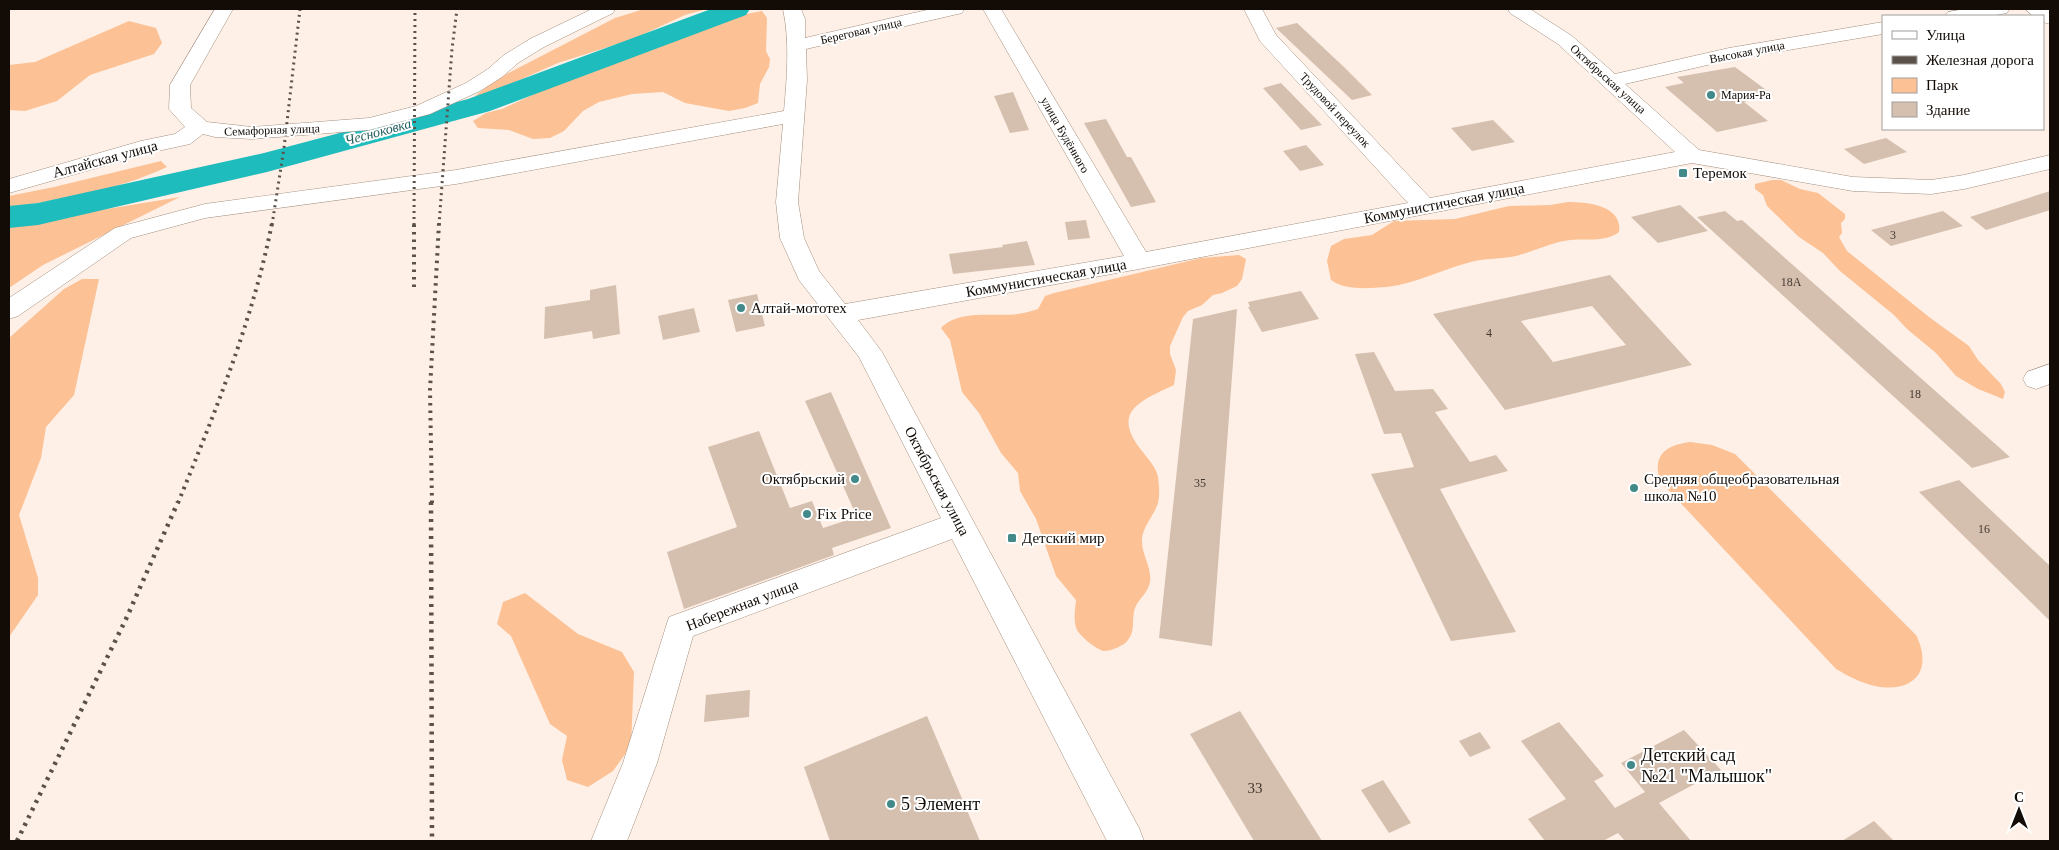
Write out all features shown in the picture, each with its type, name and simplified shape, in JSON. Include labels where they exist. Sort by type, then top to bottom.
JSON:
[{"type":"street","points":[[199,127],[187,118],[180,109],[180,85],[224,9]]},
{"type":"street","name":"Семафорная улица","points":[[199,127],[215,131],[278,132],[368,124],[423,110],[473,87],[537,42],[606,9]]},
{"type":"street","name":"Береговая улица","points":[[795,46],[955,9]]},
{"type":"street","name":"улица Будённого","points":[[992,9],[1139,261]]},
{"type":"street","name":"Трудовой переулок","points":[[1253,9],[1267,37],[1424,206]]},
{"type":"street","name":"Октябрьская улица","points":[[1517,9],[1565,40],[1692,156]]},
{"type":"street","points":[[1961,15],[2000,9]]},
{"type":"street","points":[[2034,9],[2050,18]]},
{"type":"street","points":[[9,310],[123,233],[204,211],[456,177],[794,116],[797,80],[793,14]]},
{"type":"street","name":"Высокая улица","points":[[1612,81],[1729,54],[1882,28]]},
{"type":"street","name":"Октябрьская улица","points":[[794,116],[787,202],[792,238],[808,274],[869,352],[1126,841]]},
{"type":"street","name":"Алтайская улица","points":[[9,186],[149,146],[182,139],[199,127]]},
{"type":"street","name":"Коммунистическая улица","points":[[839,314],[1139,261],[1692,156],[1853,184],[1931,187],[1964,182],[2050,162]]},
{"type":"street","name":"Набережная улица","points":[[609,841],[640,763],[680,627],[959,524]]},
{"type":"green space","points":[[644,9],[707,9],[685,15],[633,39],[558,63],[515,82],[491,97],[475,96],[495,80],[615,18]]},
{"type":"green space","points":[[762,11],[767,18],[766,51],[770,59],[769,67],[760,84],[758,103],[745,108],[729,111],[685,103],[663,92],[632,94],[599,102],[583,111],[564,131],[550,138],[533,139],[509,130],[478,128],[473,121],[486,113],[502,109],[602,63],[746,14]]},
{"type":"green space","points":[[129,21],[156,28],[162,43],[154,54],[90,75],[57,101],[25,111],[9,110],[9,65],[35,62]]},
{"type":"green space","points":[[161,161],[167,167],[129,182],[90,193],[9,207],[9,196]]},
{"type":"green space","points":[[1781,180],[1800,189],[1818,193],[1845,214],[1845,219],[1841,223],[1842,233],[1839,237],[1847,251],[1929,317],[1969,346],[1978,360],[2001,384],[2005,392],[2003,399],[1978,389],[1956,376],[1936,353],[1907,329],[1894,315],[1840,271],[1823,253],[1799,237],[1767,206],[1763,195],[1755,189],[1755,184]]},
{"type":"green space","points":[[180,197],[43,265],[9,288],[9,225]]},
{"type":"green space","points":[[1568,202],[1593,204],[1609,211],[1619,223],[1619,232],[1606,238],[1564,241],[1516,256],[1471,262],[1419,280],[1387,287],[1358,288],[1337,284],[1331,280],[1327,261],[1331,246],[1344,239],[1372,235],[1394,221],[1455,219],[1509,206],[1550,205]]},
{"type":"green space","points":[[1239,255],[1246,259],[1242,279],[1237,286],[1213,295],[1202,305],[1188,311],[1183,317],[1170,346],[1170,354],[1176,370],[1174,385],[1141,402],[1129,417],[1129,426],[1133,437],[1154,466],[1158,477],[1158,503],[1142,537],[1142,547],[1150,572],[1150,582],[1135,608],[1133,628],[1128,640],[1114,649],[1101,650],[1089,643],[1077,630],[1075,619],[1076,600],[1056,576],[1036,519],[1020,491],[1018,473],[1001,453],[979,413],[962,392],[950,340],[941,328],[948,322],[967,316],[1026,313],[1038,309],[1045,296],[1054,293],[1201,258]]},
{"type":"green space","points":[[82,279],[99,279],[74,395],[46,427],[41,458],[19,515],[38,578],[38,595],[9,637],[9,338],[64,289]]},
{"type":"green space","points":[[1690,442],[1712,445],[1735,454],[1916,635],[1923,659],[1917,677],[1909,683],[1888,688],[1865,683],[1836,669],[1660,481],[1658,464],[1663,453],[1681,443]]},
{"type":"green space","points":[[525,593],[578,634],[622,652],[634,672],[631,746],[613,771],[588,787],[567,780],[562,760],[567,736],[550,724],[511,636],[497,624],[503,602]]},
{"type":"building","points":[[1297,23],[1372,95],[1352,100],[1276,28]]},
{"type":"building","points":[[1735,67],[1773,95],[1744,102],[1768,121],[1717,132],[1665,87],[1684,83],[1677,77]]},
{"type":"building","points":[[1281,83],[1322,125],[1301,130],[1263,88]]},
{"type":"building","points":[[1013,92],[1029,130],[1010,133],[994,96]]},
{"type":"building","points":[[1106,119],[1127,157],[1131,157],[1156,202],[1131,207],[1084,123]]},
{"type":"building","points":[[1493,120],[1515,142],[1472,151],[1451,128]]},
{"type":"building","points":[[1886,138],[1907,152],[1864,164],[1844,149]]},
{"type":"building","points":[[1306,145],[1324,165],[1300,171],[1283,151]]},
{"type":"building","points":[[2050,191],[2050,210],[1986,230],[1970,217]]},
{"type":"building","points":[[1680,205],[1708,231],[1658,243],[1631,217]]},
{"type":"building","points":[[1725,211],[1737,221],[1742,220],[2010,457],[1972,468],[1697,217]]},
{"type":"building","points":[[1943,211],[1963,226],[1891,246],[1871,230]]},
{"type":"building","points":[[1086,220],[1090,238],[1068,240],[1065,222]]},
{"type":"building","points":[[1027,241],[1035,265],[953,274],[949,254],[1003,247],[1002,245]]},
{"type":"building","points":[[1610,275],[1692,365],[1505,410],[1433,314]],"holes":[[[1592,306],[1626,345],[1553,362],[1521,321]]]},
{"type":"building","points":[[616,285],[620,334],[593,339],[592,331],[544,339],[545,307],[590,300],[590,290]]},
{"type":"building","points":[[1301,291],[1319,319],[1262,332],[1248,307],[1250,307],[1248,302]]},
{"type":"building","points":[[757,294],[765,326],[736,332],[728,300]]},
{"type":"building","points":[[694,308],[700,332],[663,340],[658,316]]},
{"type":"building","points":[[1237,309],[1212,646],[1159,638],[1193,319]]},
{"type":"building","points":[[1374,352],[1395,391],[1433,389],[1448,409],[1435,412],[1470,462],[1496,455],[1508,471],[1440,489],[1516,632],[1451,641],[1371,474],[1414,467],[1401,433],[1384,434],[1355,354]]},
{"type":"building","points":[[831,392],[891,528],[832,548],[834,555],[684,609],[667,552],[737,527],[708,447],[759,431],[790,508],[812,501],[823,528],[857,517],[805,401]]},
{"type":"building","points":[[1959,480],[2050,566],[2050,621],[1919,492]]},
{"type":"building","points":[[750,690],[749,717],[704,722],[706,695]]},
{"type":"building","points":[[1240,711],[1322,841],[1254,841],[1190,734]]},
{"type":"building","name":"5 Элемент","points":[[927,716],[980,841],[830,841],[804,767]]},
{"type":"building","points":[[1559,722],[1604,776],[1594,781],[1615,808],[1645,792],[1621,763],[1684,730],[1721,770],[1659,803],[1691,841],[1625,841],[1618,833],[1603,841],[1545,841],[1528,819],[1566,799],[1521,741]]},
{"type":"building","points":[[1480,732],[1491,748],[1470,757],[1459,741]]},
{"type":"building","points":[[1383,780],[1411,823],[1389,833],[1361,790]]},
{"type":"building","points":[[1874,821],[1894,841],[1842,841]]},
{"type":"waterway","name":"Чесноковка","points":[[9,217],[38,214],[267,162],[479,105],[736,9]]},
{"type":"railway","points":[[272,225],[284,148],[300,9]]},
{"type":"railway","points":[[414,225],[415,9]]},
{"type":"railway","points":[[439,225],[452,49],[457,9]]},
{"type":"railway","points":[[178,503],[219,400],[244,330],[255,295],[272,223]]},
{"type":"railway","points":[[432,503],[430,390],[439,223]]},
{"type":"railway","points":[[414,225],[414,287]]},
{"type":"railway","points":[[17,841],[126,619],[178,502]]},
{"type":"railway","points":[[431,502],[432,841]]},
{"type":"place","name":"Мария-Ра","points":[[1711,95]]},
{"type":"place","name":"Теремок","points":[[1683,173]]},
{"type":"place","name":"Алтай-мототех","points":[[741,308]]},
{"type":"place","name":"Октябрьский","points":[[855,479]]},
{"type":"place","name":"Средняя общеобразовательная школа №10","points":[[1634,488]]},
{"type":"place","name":"Fix Price","points":[[807,514]]},
{"type":"place","name":"Детский мир","points":[[1012,538]]},
{"type":"place","name":"Детский сад №21 \"Малышок\"","points":[[1631,765]]},
{"type":"place","name":"5 Элемент","points":[[891,804]]}]
